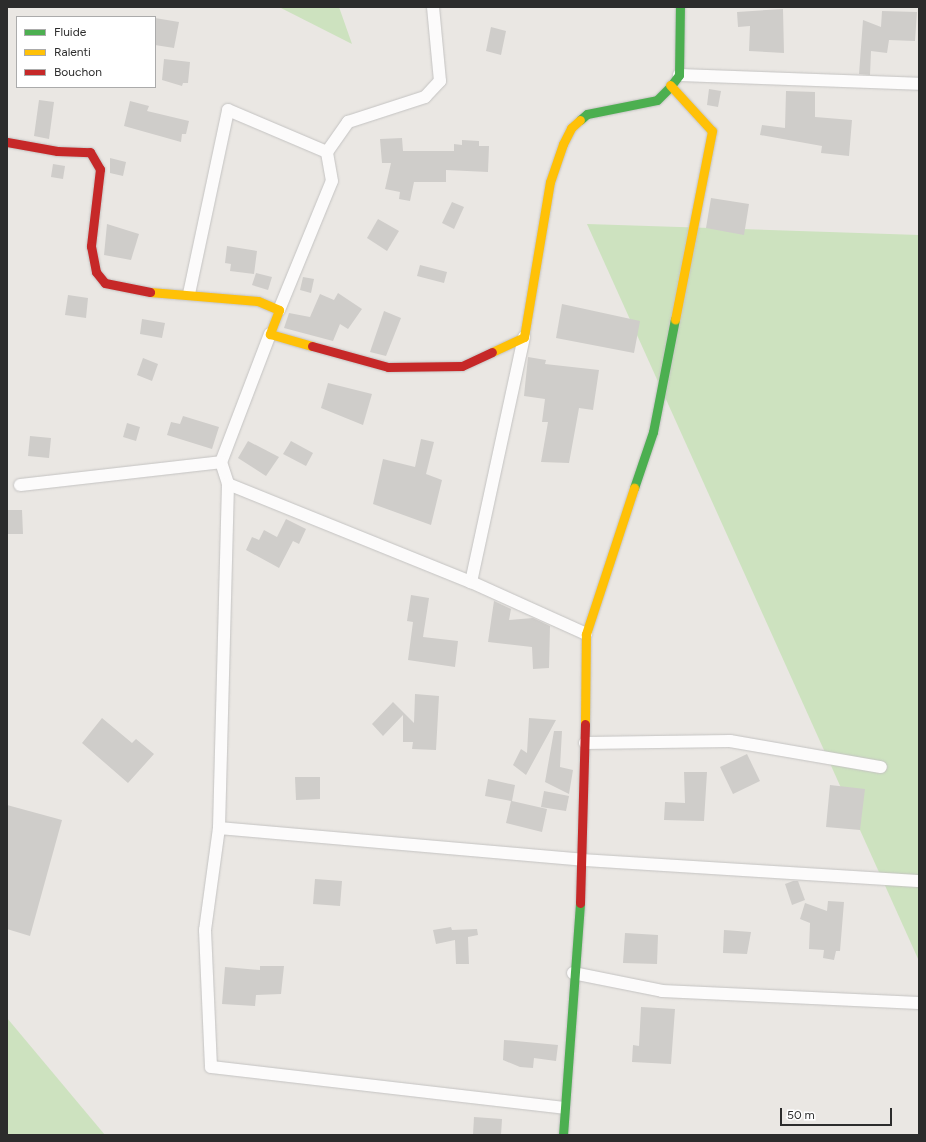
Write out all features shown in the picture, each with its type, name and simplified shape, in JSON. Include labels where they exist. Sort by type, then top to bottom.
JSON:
[{"type":"street","points":[[433,7],[440,81],[425,98],[348,122],[327,152],[332,181],[279,310],[221,462],[228,484],[219,828],[206,930],[211,1067],[563,1108]]},
{"type":"street","points":[[470,582],[524,337],[550,182],[571,128],[587,114],[606,108],[657,100],[679,75],[680,7]]},
{"type":"street","points":[[679,75],[919,84]]},
{"type":"street","points":[[563,1135],[563,1108],[582,860],[586,634],[653,432],[712,131],[670,85]]},
{"type":"street","points":[[189,294],[228,110],[327,152]]},
{"type":"street","points":[[7,142],[57,151],[90,152],[100,169],[91,246],[96,272],[105,283],[167,295],[189,294],[258,301],[279,310]]},
{"type":"street","points":[[270,334],[388,367],[462,366],[524,337]]},
{"type":"street","points":[[20,485],[221,462]]},
{"type":"street","points":[[228,484],[470,582],[586,634]]},
{"type":"street","points":[[585,743],[730,741],[880,767]]},
{"type":"street","points":[[219,828],[582,860],[919,881]]},
{"type":"street","points":[[574,973],[662,991],[919,1003]]},
{"type":"green space","points":[[279,7],[339,7],[352,44]]},
{"type":"green space","points":[[587,224],[919,235],[919,961]]},
{"type":"green space","points":[[7,1018],[105,1135],[7,1135]]},
{"type":"building","points":[[783,9],[784,53],[749,51],[750,26],[738,27],[737,12]]},
{"type":"building","points":[[882,11],[917,12],[915,41],[889,40],[887,53],[871,51],[870,75],[859,74],[863,20],[881,27]]},
{"type":"building","points":[[156,18],[179,22],[174,48],[156,45]]},
{"type":"building","points":[[491,27],[506,31],[501,55],[486,51]]},
{"type":"building","points":[[164,59],[190,62],[188,83],[183,83],[182,86],[162,80]]},
{"type":"building","points":[[709,89],[721,91],[718,107],[707,105]]},
{"type":"building","points":[[786,91],[815,92],[815,117],[852,120],[849,156],[821,153],[822,146],[760,135],[762,125],[785,128]]},
{"type":"building","points":[[39,100],[54,102],[49,139],[34,136]]},
{"type":"building","points":[[130,101],[149,106],[147,111],[189,121],[186,134],[182,134],[181,142],[124,126]]},
{"type":"building","points":[[402,138],[403,151],[454,151],[454,144],[462,145],[462,140],[479,141],[479,146],[489,146],[488,172],[446,170],[446,182],[414,182],[410,201],[399,199],[400,192],[385,189],[391,163],[382,163],[380,139]]},
{"type":"building","points":[[110,158],[126,162],[123,176],[110,173]]},
{"type":"building","points":[[53,164],[65,166],[63,179],[51,177]]},
{"type":"building","points":[[711,198],[749,204],[744,235],[706,228]]},
{"type":"building","points":[[452,202],[464,207],[454,229],[442,223]]},
{"type":"building","points":[[378,219],[399,231],[387,251],[367,238]]},
{"type":"building","points":[[107,224],[139,234],[131,260],[104,255]]},
{"type":"building","points":[[227,246],[257,251],[254,274],[230,271],[231,264],[225,263]]},
{"type":"building","points":[[420,265],[447,272],[444,283],[417,276]]},
{"type":"building","points":[[256,273],[272,277],[268,290],[252,285]]},
{"type":"building","points":[[303,277],[314,279],[311,293],[300,290]]},
{"type":"building","points":[[338,293],[362,309],[348,329],[340,324],[333,341],[284,328],[289,313],[310,317],[320,294],[334,300]]},
{"type":"building","points":[[68,295],[88,298],[86,318],[65,315]]},
{"type":"building","points":[[562,304],[640,321],[634,353],[556,338]]},
{"type":"building","points":[[384,311],[401,318],[386,356],[370,352]]},
{"type":"building","points":[[142,319],[165,323],[162,338],[140,334]]},
{"type":"building","points":[[528,357],[546,360],[545,364],[599,370],[593,410],[579,408],[569,463],[541,462],[548,422],[542,422],[545,399],[524,396]]},
{"type":"building","points":[[143,358],[158,364],[152,381],[137,375]]},
{"type":"building","points":[[328,383],[372,394],[363,425],[321,408]]},
{"type":"building","points":[[183,416],[219,427],[212,449],[167,435],[171,422],[180,424]]},
{"type":"building","points":[[127,423],[140,427],[136,441],[123,437]]},
{"type":"building","points":[[30,436],[51,438],[49,458],[28,456]]},
{"type":"building","points":[[421,439],[434,442],[426,474],[442,480],[431,525],[373,504],[383,459],[415,467]]},
{"type":"building","points":[[248,441],[279,457],[266,476],[238,458]]},
{"type":"building","points":[[291,441],[313,453],[306,466],[283,454]]},
{"type":"building","points":[[7,510],[22,510],[23,534],[7,534]]},
{"type":"building","points":[[286,519],[306,529],[299,544],[293,541],[279,568],[246,550],[252,537],[259,540],[264,530],[277,537]]},
{"type":"building","points":[[411,595],[429,598],[423,637],[458,641],[455,667],[408,660],[413,622],[407,621]]},
{"type":"building","points":[[494,601],[511,609],[509,620],[533,618],[550,626],[549,668],[533,669],[532,647],[488,642]]},
{"type":"building","points":[[415,694],[439,696],[436,750],[412,749],[413,742],[403,742],[403,715],[383,736],[372,724],[393,702],[414,723]]},
{"type":"building","points":[[102,718],[132,743],[136,739],[154,754],[128,783],[82,743]]},
{"type":"building","points":[[529,718],[556,720],[526,775],[513,765],[521,749],[527,753]]},
{"type":"building","points":[[554,731],[562,731],[560,767],[573,770],[569,794],[545,782]]},
{"type":"building","points":[[747,754],[760,781],[733,794],[720,767]]},
{"type":"building","points":[[684,772],[707,772],[704,821],[664,820],[665,802],[685,803]]},
{"type":"building","points":[[295,777],[320,777],[320,799],[296,800]]},
{"type":"building","points":[[488,779],[515,785],[512,801],[547,809],[542,832],[506,823],[511,801],[485,796]]},
{"type":"building","points":[[830,785],[865,789],[860,830],[826,827]]},
{"type":"building","points":[[544,791],[569,796],[566,811],[541,807]]},
{"type":"building","points":[[7,805],[62,820],[30,936],[7,929]]},
{"type":"building","points":[[315,879],[342,881],[340,906],[313,904]]},
{"type":"building","points":[[798,881],[805,900],[792,905],[785,884]]},
{"type":"building","points":[[828,901],[844,902],[840,951],[836,951],[834,960],[823,958],[824,950],[809,949],[810,923],[800,919],[805,903],[827,911]]},
{"type":"building","points":[[451,927],[452,930],[477,929],[478,935],[468,937],[469,964],[456,964],[455,940],[436,944],[433,930]]},
{"type":"building","points":[[724,930],[751,932],[747,954],[723,953]]},
{"type":"building","points":[[625,933],[658,935],[657,964],[623,963]]},
{"type":"building","points":[[260,966],[284,966],[281,994],[256,995],[255,1006],[222,1004],[225,967],[260,970]]},
{"type":"building","points":[[641,1007],[675,1009],[671,1064],[632,1062],[633,1045],[639,1046]]},
{"type":"building","points":[[504,1040],[558,1045],[556,1061],[534,1058],[533,1068],[520,1067],[503,1060]]},
{"type":"building","points":[[474,1117],[502,1119],[501,1135],[473,1135]]},
{"type":"traffic: fast","points":[[580,120],[587,114],[657,100],[670,87],[679,75],[680,7]]},
{"type":"traffic: fast","points":[[634,488],[653,432],[675,319]]},
{"type":"traffic: fast","points":[[563,1135],[580,903]]},
{"type":"traffic: slow","points":[[670,85],[712,131],[675,319]]},
{"type":"traffic: slow","points":[[492,352],[524,337],[550,182],[563,144],[571,128],[580,120]]},
{"type":"traffic: slow","points":[[150,292],[258,301],[279,310],[270,334],[312,346]]},
{"type":"traffic: slow","points":[[585,724],[586,634],[634,488]]},
{"type":"traffic: jam","points":[[7,142],[57,151],[90,152],[100,169],[91,246],[96,272],[105,283],[150,292]]},
{"type":"traffic: jam","points":[[312,346],[388,367],[462,366],[492,352]]},
{"type":"traffic: jam","points":[[580,903],[585,724]]}]
